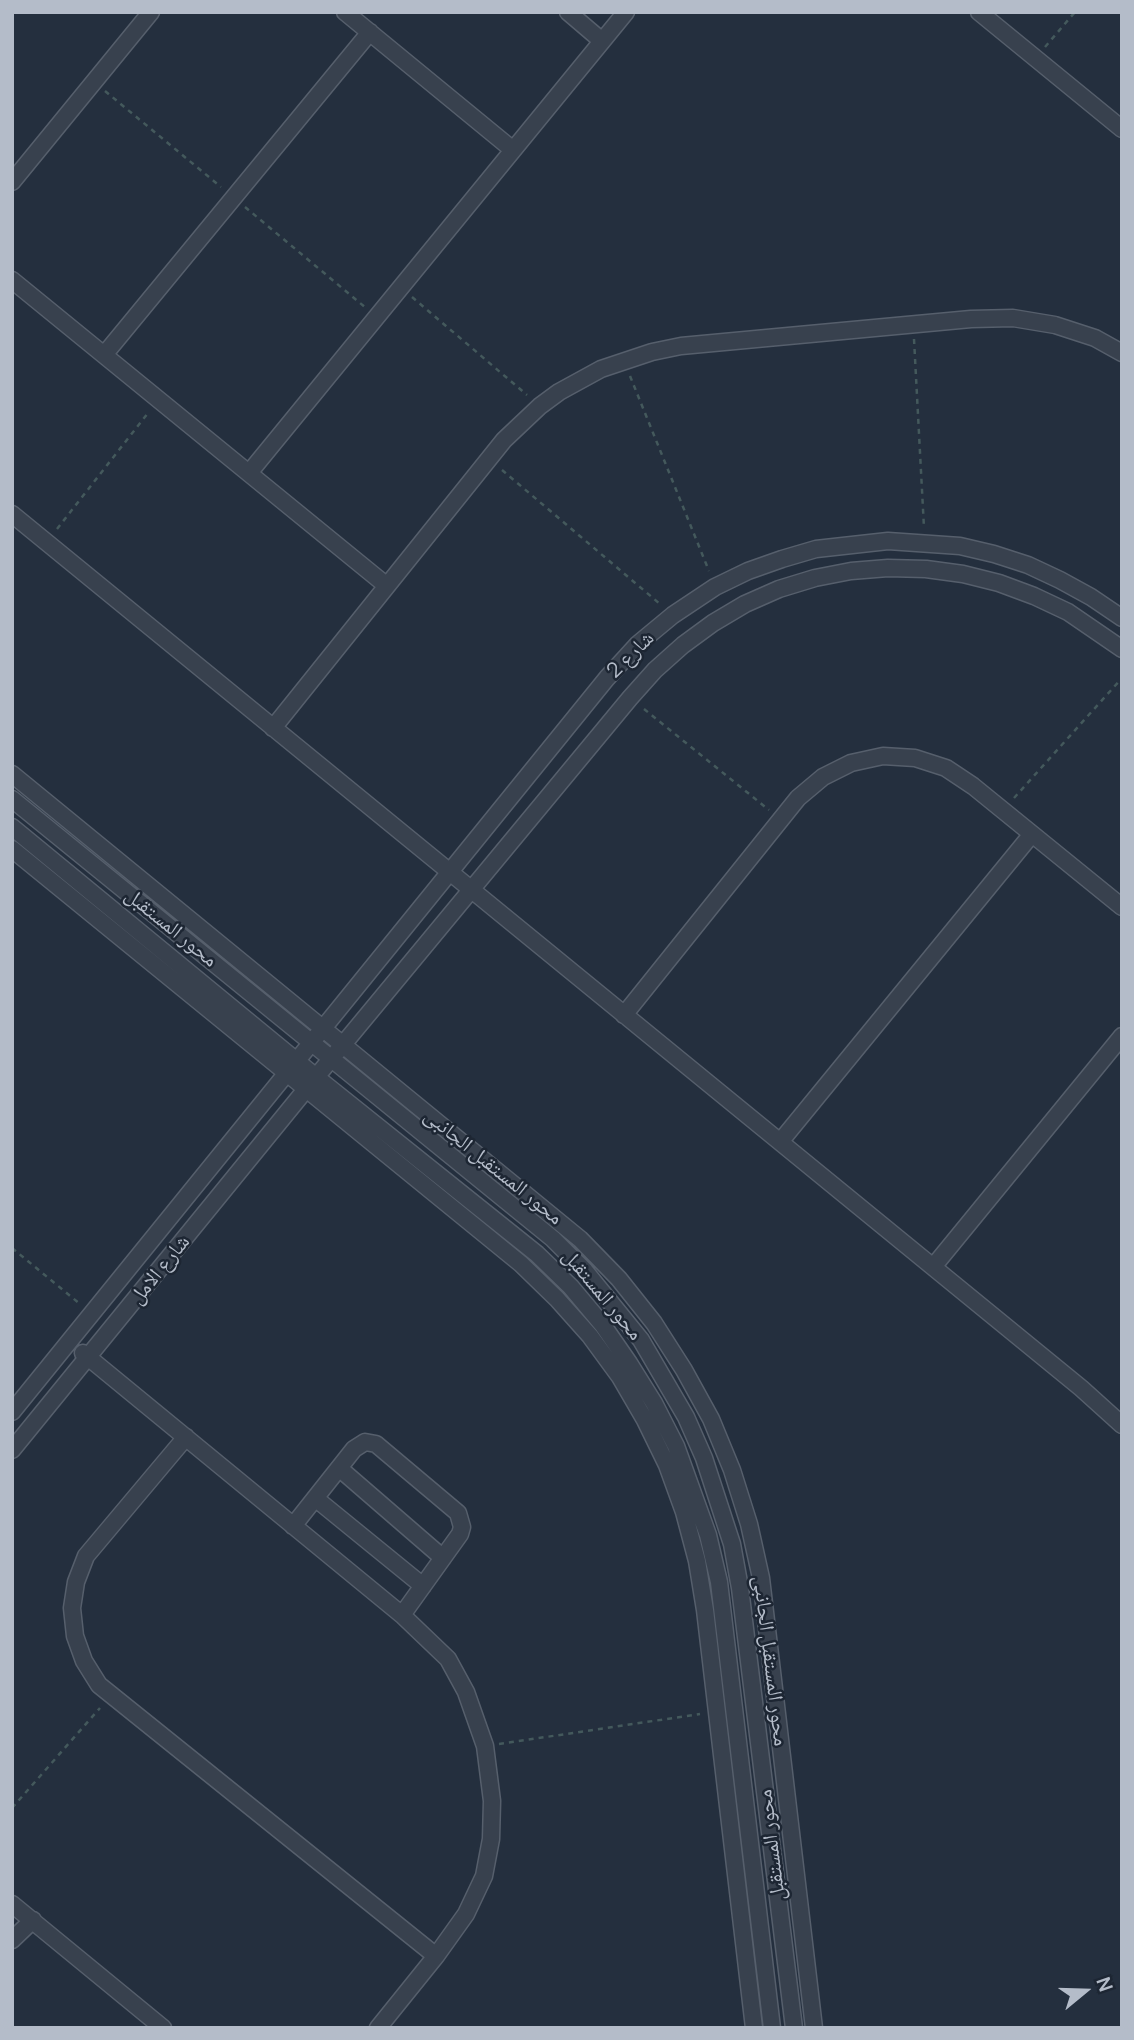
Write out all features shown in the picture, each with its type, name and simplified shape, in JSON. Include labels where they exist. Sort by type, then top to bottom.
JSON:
[{"type":"street","points":[[12,182],[151,12]]},
{"type":"street","points":[[345,12],[513,150]]},
{"type":"street","points":[[568,12],[603,41]]},
{"type":"street","points":[[249,473],[626,12]]},
{"type":"street","points":[[979,12],[1122,129]]},
{"type":"street","points":[[104,355],[370,32]]},
{"type":"street","points":[[12,280],[387,586]]},
{"type":"street","points":[[272,728],[513,431],[540,406],[580,380],[623,360],[681,346],[1013,318],[1055,325],[1095,338],[1122,352]]},
{"type":"street","points":[[12,514],[933,1267],[1122,1425]]},
{"type":"street","name":"شارع 2","points":[[292,1066],[607,678],[638,645],[673,615],[715,587],[748,571],[816,549],[888,541],[925,542],[960,546],[1028,565],[1091,597],[1122,618]]},
{"type":"street","name":"شارع 2","points":[[312,1083],[655,670],[683,645],[734,611],[779,589],[815,578],[888,568],[926,569],[999,583],[1034,596],[1068,612],[1122,649]]},
{"type":"street","points":[[624,1015],[799,799],[823,777],[852,763],[883,756],[915,758],[946,768],[973,786],[1122,907]]},
{"type":"street","name":"محور المستقبل الجانبى","points":[[12,774],[580,1239],[619,1279],[654,1323],[684,1370],[710,1419],[741,1497],[761,1578],[814,2028]]},
{"type":"street","name":"محور المستقبل","points":[[12,799],[553,1239],[584,1270],[641,1340],[686,1417],[719,1500],[740,1588],[794,2028]]},
{"type":"street","name":"محور المستقبل","points":[[12,827],[292,1066]]},
{"type":"street","points":[[780,1142],[1032,834]]},
{"type":"street","points":[[26,838],[13,851],[292,1066],[521,1264],[566,1308],[620,1377],[667,1465],[697,1561],[754,2028]]},
{"type":"street","points":[[933,1267],[1122,1036]]},
{"type":"street","name":"شارع الامل","points":[[12,1412],[292,1066]]},
{"type":"street","name":"محور المستقبل","points":[[312,1083],[537,1254],[571,1287],[629,1363],[676,1446],[694,1490],[719,1582],[772,2028]]},
{"type":"street","name":"شارع الامل","points":[[12,1450],[312,1083]]},
{"type":"street","points":[[71,1342],[402,1615],[448,1658],[466,1692],[485,1746],[492,1801],[491,1839],[484,1876],[466,1913],[436,1956],[378,2028]]},
{"type":"street","points":[[186,1437],[86,1556],[76,1581],[72,1608],[75,1636],[84,1661],[99,1685],[436,1956]]},
{"type":"street","points":[[293,1526],[360,1444],[376,1444],[457,1513],[462,1527],[402,1615]]},
{"type":"street","points":[[339,1468],[443,1558]]},
{"type":"street","points":[[315,1498],[423,1586]]},
{"type":"street","points":[[12,1904],[163,2028]]},
{"type":"street","points":[[12,1940],[33,1920]]},
{"type":"path","points":[[1035,58],[1075,12]]},
{"type":"path","points":[[401,287],[540,406]]},
{"type":"path","points":[[913,325],[925,542]]},
{"type":"path","points":[[623,360],[715,587]]},
{"type":"path","points":[[47,542],[158,399]]},
{"type":"path","points":[[488,459],[673,615]]},
{"type":"path","points":[[1003,810],[1122,678]]},
{"type":"path","points":[[630,698],[781,820]]},
{"type":"path","points":[[12,1248],[93,1314]]},
{"type":"path","points":[[12,1808],[111,1695]]},
{"type":"path","points":[[485,1746],[717,1712]]}]
